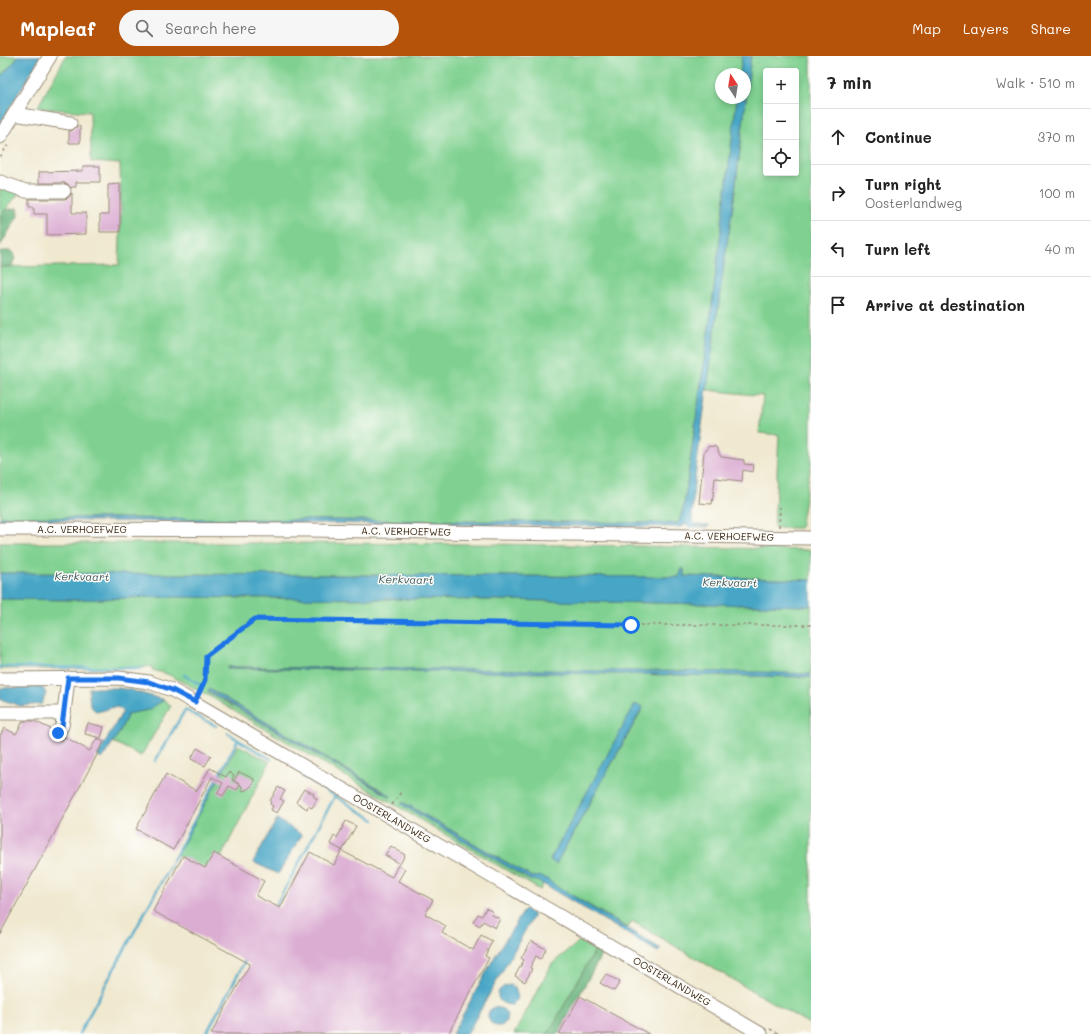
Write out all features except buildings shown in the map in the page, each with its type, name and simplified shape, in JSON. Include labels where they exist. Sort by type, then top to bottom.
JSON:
[{"type":"street","points":[[0,137],[50,56]]},
{"type":"street","points":[[15,114],[70,123]]},
{"type":"street","points":[[0,182],[26,191],[64,191]]},
{"type":"street","name":"A.C. VERHOEFWEG","points":[[0,529],[301,530],[811,538]]},
{"type":"street","name":"OOSTERLANDWEG","points":[[0,678],[119,678],[149,682],[172,690],[195,702],[761,1034]]},
{"type":"street","points":[[58,733],[62,726],[68,678]]},
{"type":"street","points":[[0,713],[64,713]]},
{"type":"path","points":[[779,527],[780,507]]},
{"type":"path","points":[[195,702],[205,680],[206,656],[255,619],[631,625],[811,626]]},
{"type":"path","points":[[394,803],[401,792]]},
{"type":"green space","points":[[0,56],[18,56],[0,76]]},
{"type":"green space","points":[[66,56],[742,56],[741,68],[715,68],[715,104],[736,104],[712,305],[684,505],[679,522],[0,517],[0,267],[119,265],[121,213],[120,164],[91,162],[90,112],[37,108]]},
{"type":"green space","points":[[751,56],[811,56],[811,464],[800,528],[774,528],[779,435],[759,433],[763,396],[707,390],[735,192],[745,104],[751,104],[751,68],[750,68]]},
{"type":"green space","points":[[0,185],[20,192],[5,210],[0,219]]},
{"type":"green space","points":[[17,208],[18,216],[0,246],[0,219],[5,210]]},
{"type":"green space","points":[[0,251],[11,251],[14,253],[15,258],[11,267],[0,267]]},
{"type":"green space","points":[[0,543],[507,544],[811,550],[811,580],[684,576],[684,569],[682,569],[680,577],[0,573]]},
{"type":"green space","points":[[152,597],[500,600],[811,606],[811,674],[227,668],[811,677],[811,1025],[632,921],[628,928],[553,884],[546,878],[532,877],[403,802],[401,804],[529,880],[537,881],[543,884],[540,890],[202,692],[167,674],[152,670],[152,666],[98,669],[0,669],[0,599],[74,600]],"holes":[[[209,690],[382,790],[390,797],[208,692]],[[635,705],[643,708],[556,864],[550,860]]]},
{"type":"green space","points":[[164,700],[171,706],[141,756],[113,742],[128,714],[148,710]]},
{"type":"green space","points":[[238,745],[270,762],[220,859],[207,871],[177,855]]},
{"type":"green space","points":[[579,941],[595,950],[548,1034],[514,1034],[552,964]]},
{"type":"green space","points":[[595,950],[602,954],[558,1034],[548,1034]]},
{"type":"water","points":[[18,56],[41,56],[0,124],[0,76]]},
{"type":"water","points":[[742,56],[751,56],[750,68],[741,68]]},
{"type":"water","points":[[736,104],[745,104],[735,192],[694,484],[692,521],[694,524],[709,525],[708,527],[689,527],[689,525],[685,524],[684,526],[678,527],[0,520],[0,517],[676,523],[679,522],[684,505],[712,305]]},
{"type":"water","name":"Kerkvaart","points":[[682,569],[684,569],[684,576],[811,580],[811,606],[500,600],[152,597],[74,600],[0,599],[0,573],[679,577]]},
{"type":"water","points":[[227,668],[760,672],[811,674],[811,677]]},
{"type":"water","points":[[42,687],[46,693],[42,704],[21,706],[0,699],[0,688]]},
{"type":"water","points":[[89,688],[119,688],[164,700],[148,710],[128,714],[119,733],[102,759],[97,756],[123,711],[117,707],[113,707],[97,711],[91,707]]},
{"type":"water","points":[[209,689],[391,796],[390,797],[208,691]]},
{"type":"water","points":[[635,704],[643,707],[556,864],[550,860]]},
{"type":"water","points":[[402,802],[532,877],[546,878],[553,884],[661,949],[658,952],[543,884],[530,880],[401,804]]},
{"type":"water","points":[[277,819],[302,835],[278,874],[253,862]]},
{"type":"water","points":[[525,909],[534,915],[467,1034],[452,1034],[495,956]]},
{"type":"water","points":[[510,985],[515,988],[517,995],[512,1005],[502,1002],[498,996],[498,992],[504,986]]},
{"type":"water","points":[[494,1007],[503,1009],[507,1014],[506,1021],[502,1026],[496,1026],[490,1022],[488,1017],[489,1011]]},
{"type":"waterway","points":[[0,667],[142,668]]},
{"type":"waterway","points":[[184,675],[199,684]]},
{"type":"waterway","points":[[155,761],[185,710],[216,726]]},
{"type":"waterway","points":[[228,733],[238,740]]},
{"type":"waterway","points":[[79,1034],[238,740],[271,759]]},
{"type":"waterway","points":[[303,777],[335,796]]},
{"type":"waterway","points":[[275,907],[335,796],[374,820]]},
{"type":"waterway","points":[[206,1034],[246,959]]},
{"type":"route","points":[[58,733],[62,726],[68,678],[119,678],[149,682],[172,690],[195,702],[205,680],[206,656],[255,619],[631,625]]}]
